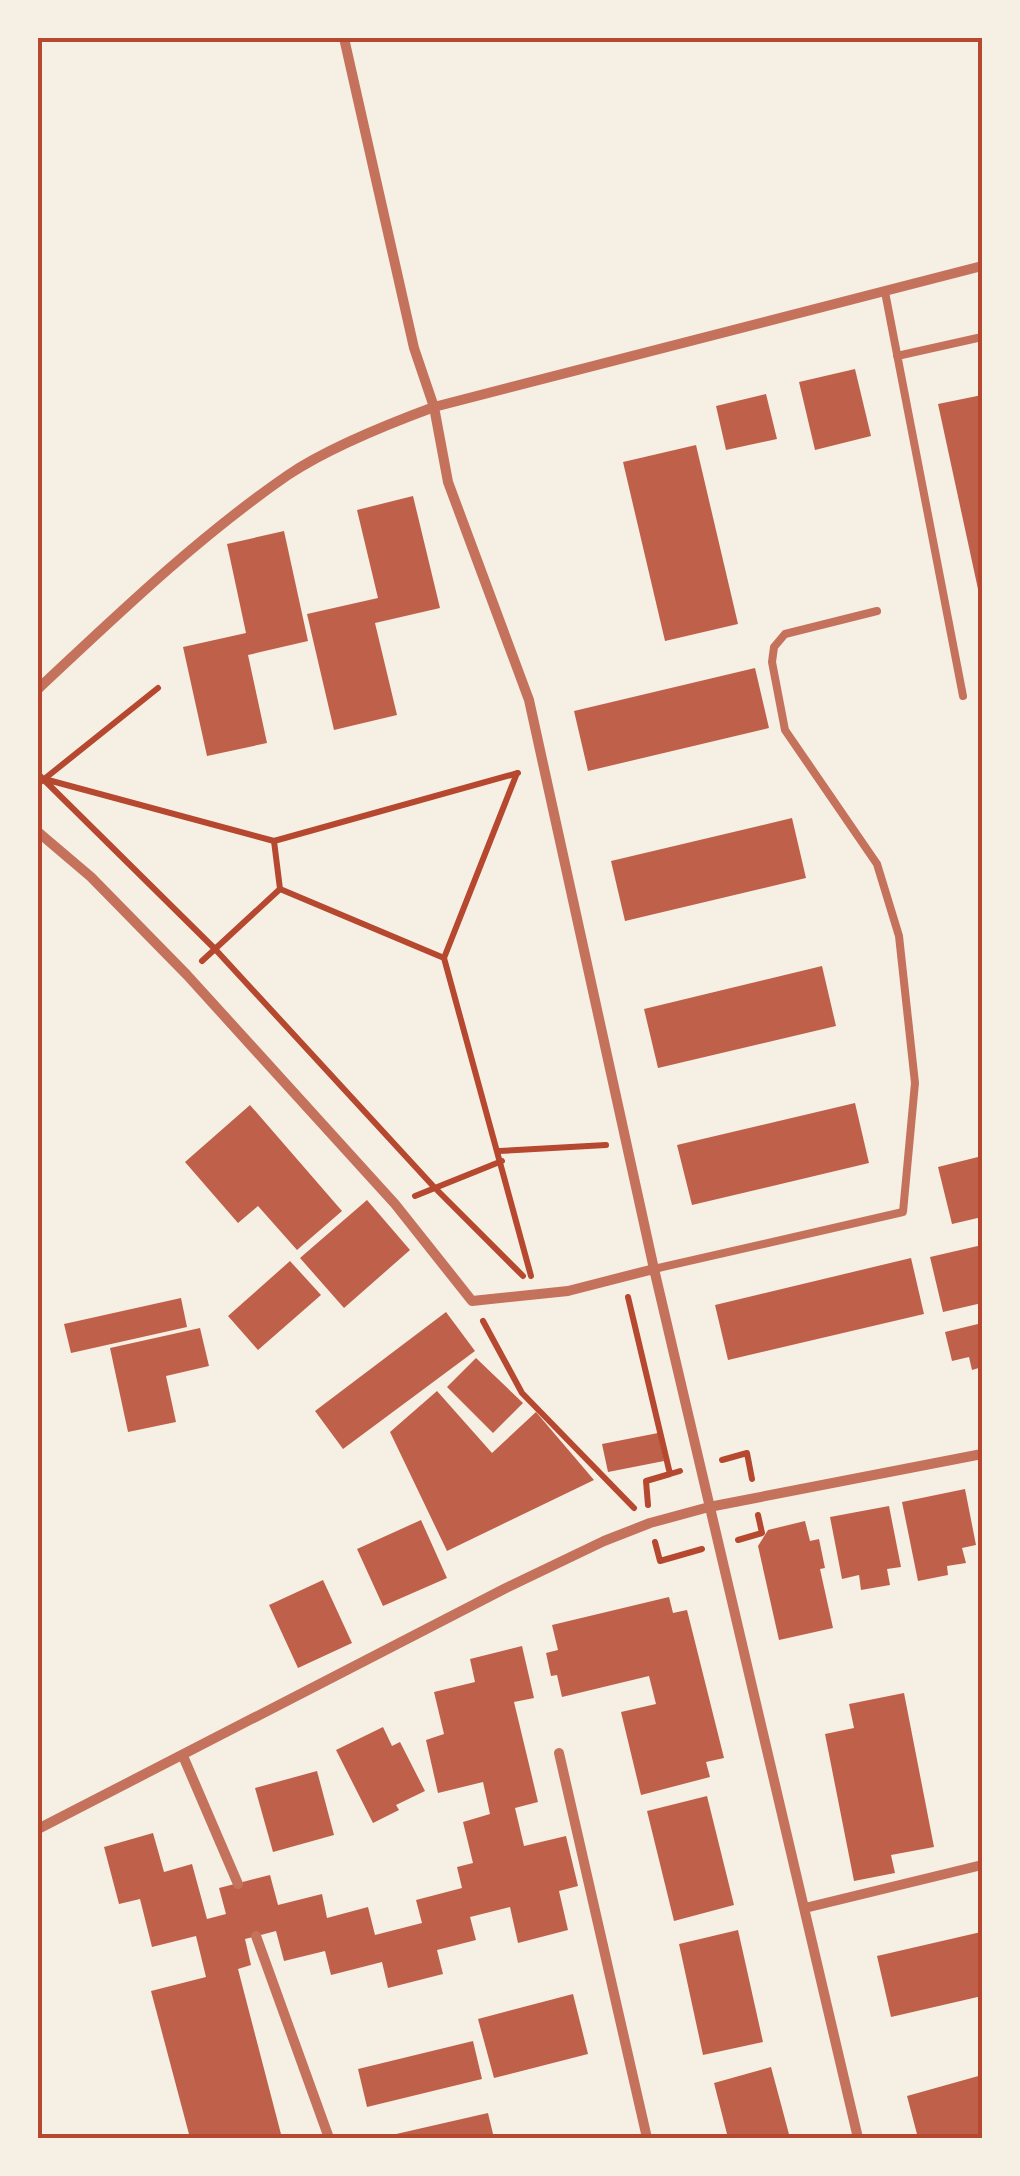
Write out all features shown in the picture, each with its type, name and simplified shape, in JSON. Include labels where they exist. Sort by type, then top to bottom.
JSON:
[{"type":"street","points":[[344,38],[414,348],[434,407],[448,482],[528,700],[654,1269],[858,2138]]},
{"type":"street","points":[[38,689],[128,606],[290,474],[388,424],[434,407],[982,266]]},
{"type":"street","points":[[38,832],[92,877],[187,975],[395,1204],[472,1301],[568,1291],[654,1269]]},
{"type":"street","points":[[38,1829],[604,1540],[709,1507],[982,1454]]},
{"type":"street","points":[[559,1753],[647,2138]]},
{"type":"street","points":[[183,1756],[238,1884]]},
{"type":"street","points":[[805,1908],[982,1865]]},
{"type":"street","points":[[256,1936],[329,2138]]},
{"type":"lane","points":[[884,292],[963,696]]},
{"type":"lane","points":[[897,356],[982,337]]},
{"type":"lane","points":[[654,1269],[903,1212],[914,1082],[899,936],[876,864],[784,730],[772,662],[774,647],[785,634],[878,612]]},
{"type":"path","points":[[39,778],[158,688]]},
{"type":"path","points":[[39,778],[274,841],[517,773],[544,769]]},
{"type":"path","points":[[39,778],[215,949],[434,1187],[534,1288],[444,958],[517,773]]},
{"type":"path","points":[[274,841],[280,889]]},
{"type":"path","points":[[280,889],[444,958]]},
{"type":"path","points":[[187,975],[280,889]]},
{"type":"path","points":[[498,1151],[628,1144]]},
{"type":"path","points":[[395,1204],[502,1161]]},
{"type":"path","points":[[472,1301],[522,1393],[650,1523]]},
{"type":"path","points":[[650,1523],[646,1482],[670,1474]]},
{"type":"building","points":[[855,369],[871,436],[815,450],[799,382]]},
{"type":"building","points":[[766,394],[777,439],[726,450],[716,406]]},
{"type":"building","points":[[982,395],[982,603],[981,603],[938,404]]},
{"type":"building","points":[[696,445],[738,624],[665,641],[623,462]]},
{"type":"building","points":[[413,496],[440,608],[375,623],[397,715],[334,730],[307,614],[378,598],[357,510]]},
{"type":"building","points":[[284,531],[308,641],[248,655],[267,743],[207,756],[183,647],[246,633],[227,544]]},
{"type":"building","points":[[755,668],[769,728],[588,771],[574,711]]},
{"type":"building","points":[[792,818],[806,878],[625,921],[611,861]]},
{"type":"building","points":[[822,966],[836,1026],[658,1068],[644,1009]]},
{"type":"building","points":[[855,1103],[869,1163],[692,1205],[677,1145]]},
{"type":"building","points":[[250,1105],[342,1211],[297,1250],[258,1206],[238,1223],[185,1162]]},
{"type":"building","points":[[982,1156],[982,1217],[952,1224],[938,1167]]},
{"type":"building","points":[[367,1200],[410,1250],[344,1308],[300,1258]]},
{"type":"building","points":[[982,1245],[982,1303],[943,1312],[930,1257]]},
{"type":"building","points":[[911,1258],[924,1314],[728,1360],[715,1305]]},
{"type":"building","points":[[290,1261],[321,1295],[258,1350],[228,1316]]},
{"type":"building","points":[[181,1298],[187,1327],[71,1353],[64,1324]]},
{"type":"building","points":[[446,1312],[475,1351],[343,1449],[315,1411]]},
{"type":"building","points":[[982,1323],[982,1367],[972,1370],[969,1357],[952,1361],[945,1332]]},
{"type":"building","points":[[200,1328],[209,1366],[166,1376],[176,1422],[128,1432],[110,1348]]},
{"type":"building","points":[[476,1358],[523,1403],[493,1433],[447,1387]]},
{"type":"building","points":[[437,1391],[492,1453],[536,1412],[594,1480],[447,1551],[390,1432]]},
{"type":"building","points":[[658,1433],[664,1461],[608,1472],[602,1444]]},
{"type":"building","points":[[965,1489],[976,1545],[962,1548],[966,1563],[947,1566],[948,1575],[918,1581],[902,1502]]},
{"type":"building","points":[[889,1506],[901,1567],[887,1569],[890,1585],[861,1590],[859,1575],[842,1579],[830,1517]]},
{"type":"building","points":[[421,1520],[447,1578],[383,1606],[357,1549]]},
{"type":"building","points":[[805,1521],[810,1541],[819,1539],[825,1568],[820,1569],[833,1628],[779,1640],[758,1546],[768,1530]]},
{"type":"building","points":[[323,1580],[352,1643],[298,1668],[269,1605]]},
{"type":"building","points":[[669,1597],[673,1613],[687,1610],[724,1758],[706,1762],[710,1777],[641,1795],[621,1712],[656,1704],[649,1676],[562,1697],[557,1675],[551,1676],[546,1653],[558,1650],[552,1625]]},
{"type":"building","points":[[522,1646],[534,1698],[514,1702],[538,1802],[515,1808],[524,1846],[566,1836],[578,1886],[559,1891],[568,1930],[518,1943],[510,1907],[470,1917],[476,1940],[437,1950],[443,1974],[388,1988],[382,1962],[331,1975],[325,1951],[284,1961],[276,1931],[245,1939],[251,1965],[238,1969],[282,2138],[190,2138],[151,1991],[206,1977],[196,1936],[152,1947],[140,1899],[119,1904],[104,1847],[153,1833],[164,1872],[192,1864],[207,1919],[226,1914],[219,1888],[270,1875],[278,1905],[322,1894],[327,1918],[368,1907],[375,1935],[422,1923],[416,1900],[462,1888],[457,1867],[473,1863],[463,1822],[490,1814],[483,1782],[438,1793],[426,1740],[444,1734],[434,1692],[475,1682],[470,1659]]},
{"type":"building","points":[[904,1693],[934,1847],[891,1855],[895,1873],[854,1881],[825,1734],[854,1728],[849,1704]]},
{"type":"building","points":[[383,1727],[392,1746],[400,1742],[425,1791],[396,1805],[399,1810],[373,1823],[336,1750]]},
{"type":"building","points":[[317,1771],[334,1835],[273,1852],[255,1788]]},
{"type":"building","points":[[707,1796],[734,1905],[674,1921],[647,1811]]},
{"type":"building","points":[[738,1930],[763,2042],[703,2055],[679,1944]]},
{"type":"building","points":[[981,1932],[982,1996],[891,2017],[877,1956]]},
{"type":"building","points":[[573,1994],[588,2054],[494,2078],[478,2019]]},
{"type":"building","points":[[473,2041],[482,2079],[367,2107],[358,2069]]},
{"type":"building","points":[[771,2067],[790,2138],[728,2138],[714,2083]]},
{"type":"building","points":[[982,2075],[982,2138],[918,2138],[907,2096]]},
{"type":"building","points":[[488,2113],[494,2138],[383,2138],[383,2137]]}]
